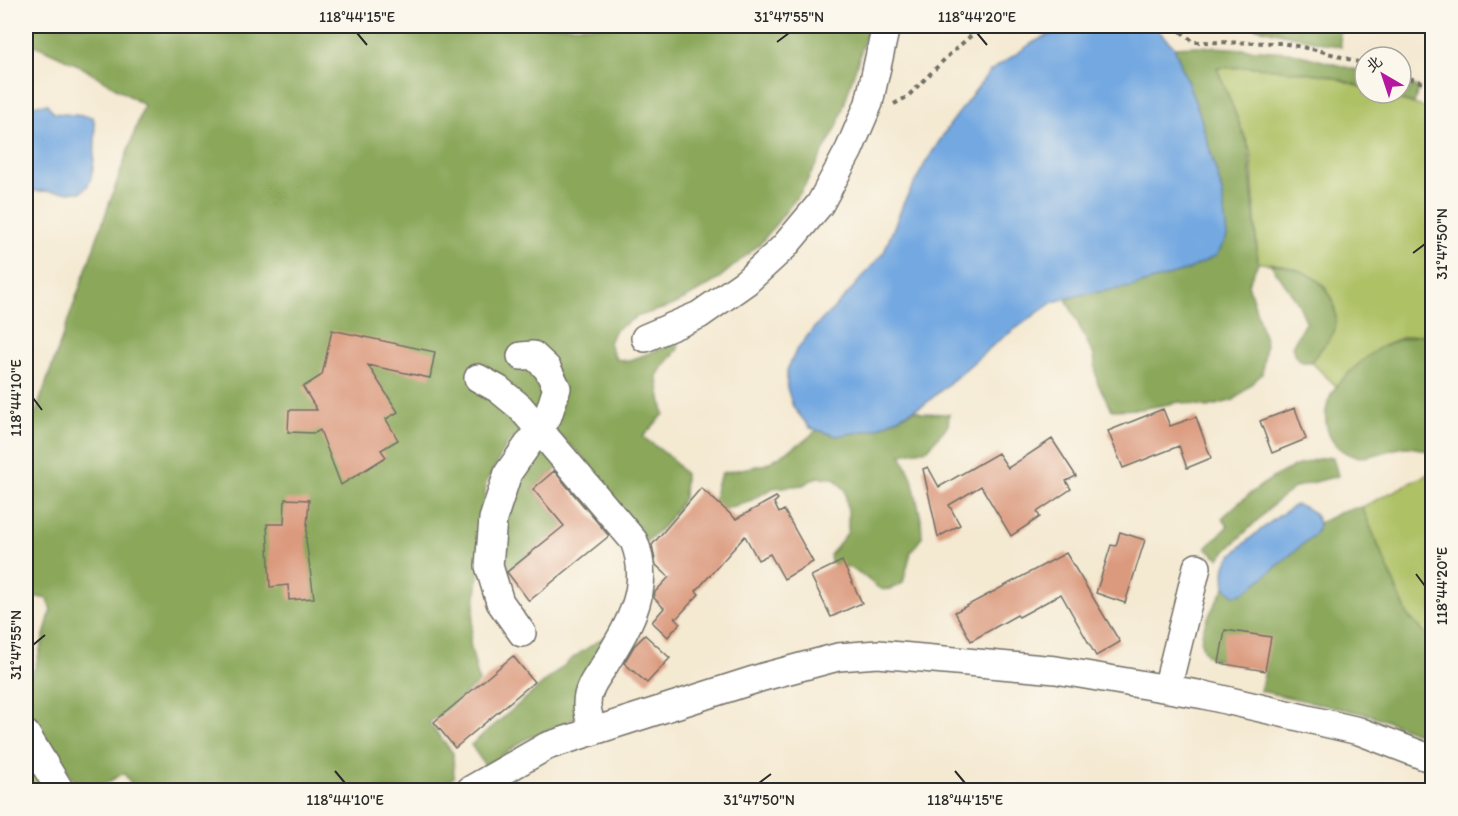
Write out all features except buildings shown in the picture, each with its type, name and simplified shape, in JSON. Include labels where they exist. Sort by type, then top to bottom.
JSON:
[{"type":"street","points":[[645,338],[699,315],[746,282],[784,247],[820,204],[849,150],[869,103],[886,26]]},
{"type":"street","points":[[521,356],[533,355],[547,368],[557,388],[548,416],[508,473],[493,519],[489,566],[500,602],[522,633]]},
{"type":"street","points":[[478,378],[498,389],[520,407],[634,541],[641,558],[641,585],[634,613],[591,687],[587,704],[593,731]]},
{"type":"street","points":[[1167,689],[1197,567]]},
{"type":"street","points":[[470,790],[547,746],[763,677],[838,657],[878,654],[1056,670],[1204,695],[1359,731],[1432,759]]},
{"type":"street","points":[[26,734],[60,790]]},
{"type":"path","points":[[861,121],[907,97],[982,26]]},
{"type":"path","points":[[1174,26],[1194,42],[1282,43],[1353,60]]},
{"type":"path","points":[[1413,79],[1432,86]]},
{"type":"green space","points":[[26,26],[869,26],[837,127],[801,192],[761,243],[716,281],[674,305],[636,317],[614,331],[609,343],[616,359],[628,361],[679,342],[678,349],[657,375],[664,414],[643,437],[670,457],[685,474],[684,498],[666,524],[646,542],[583,457],[552,429],[526,430],[508,443],[486,483],[480,563],[470,643],[479,682],[429,723],[453,753],[454,777],[439,790],[135,790],[124,773],[94,790],[79,790],[26,706],[26,685],[35,668],[51,610],[47,599],[32,596],[26,602],[26,440],[144,105],[80,66],[26,41]]},
{"type":"green space","points":[[1248,26],[1339,26],[1341,47]]},
{"type":"green space","points":[[1198,46],[1289,52],[1353,69],[1353,84],[1327,75],[1256,67],[1217,68],[1248,145],[1258,263],[1248,284],[1266,343],[1262,374],[1234,400],[1208,407],[1180,402],[1141,409],[1112,410],[1097,382],[1094,356],[1066,299],[1084,294],[1222,191],[1199,112],[1174,47]]},
{"type":"green space","points":[[1256,67],[1327,75],[1353,84],[1353,105],[1413,104],[1432,110],[1432,337],[1419,335],[1393,342],[1368,358],[1336,386],[1311,362],[1334,329],[1336,322],[1334,305],[1323,285],[1304,272],[1281,265],[1258,263],[1251,152],[1217,68]]},
{"type":"green space","points":[[1413,85],[1419,87],[1413,104]]},
{"type":"green space","points":[[1270,263],[1290,267],[1309,275],[1324,286],[1329,294],[1335,311],[1335,329],[1311,362],[1302,362],[1295,356],[1292,346],[1306,321],[1298,303]]},
{"type":"green space","points":[[1424,334],[1432,337],[1432,452],[1406,447],[1362,457],[1348,454],[1339,448],[1333,441],[1326,424],[1327,405],[1336,387],[1376,350],[1393,342]]},
{"type":"green space","points":[[915,410],[922,413],[949,414],[948,425],[928,449],[901,454],[912,478],[921,519],[922,537],[911,552],[903,583],[887,589],[878,588],[855,570],[831,563],[830,555],[848,532],[845,490],[834,478],[817,477],[803,485],[773,488],[748,502],[725,509],[714,501],[716,486],[722,473],[767,464],[817,430],[837,436],[876,429]]},
{"type":"green space","points":[[545,452],[560,466],[533,489],[564,526],[506,572],[499,562],[510,494],[528,464]]},
{"type":"green space","points":[[1333,457],[1338,476],[1296,487],[1277,501],[1219,558],[1206,548],[1228,526],[1222,518],[1259,487],[1287,470],[1317,459]]},
{"type":"green space","points":[[1432,472],[1432,640],[1408,616],[1362,507]]},
{"type":"green space","points":[[1362,507],[1408,616],[1432,640],[1432,739],[1374,716],[1260,691],[1265,671],[1215,659],[1206,653],[1202,646],[1202,636],[1209,614],[1225,587],[1234,595],[1241,594],[1315,534],[1319,523],[1345,510]]},
{"type":"green space","points":[[616,629],[578,713],[572,720],[526,739],[486,767],[471,745],[574,657]]},
{"type":"green space","points":[[26,752],[50,790],[26,790]]},
{"type":"water","points":[[1067,26],[1155,27],[1174,47],[1199,112],[1222,192],[1227,237],[1217,255],[1188,270],[1131,287],[1084,294],[1053,302],[997,342],[925,404],[876,429],[837,436],[810,428],[793,407],[787,388],[787,370],[796,351],[812,330],[845,297],[884,252],[904,202],[926,162],[949,126],[989,72],[1034,42]]},
{"type":"water","points":[[47,104],[54,113],[93,117],[94,162],[87,186],[81,192],[26,191],[26,110],[34,105]]},
{"type":"water","points":[[1296,505],[1305,507],[1314,514],[1319,526],[1315,534],[1252,587],[1241,594],[1234,595],[1225,587],[1226,563],[1259,531]]}]
